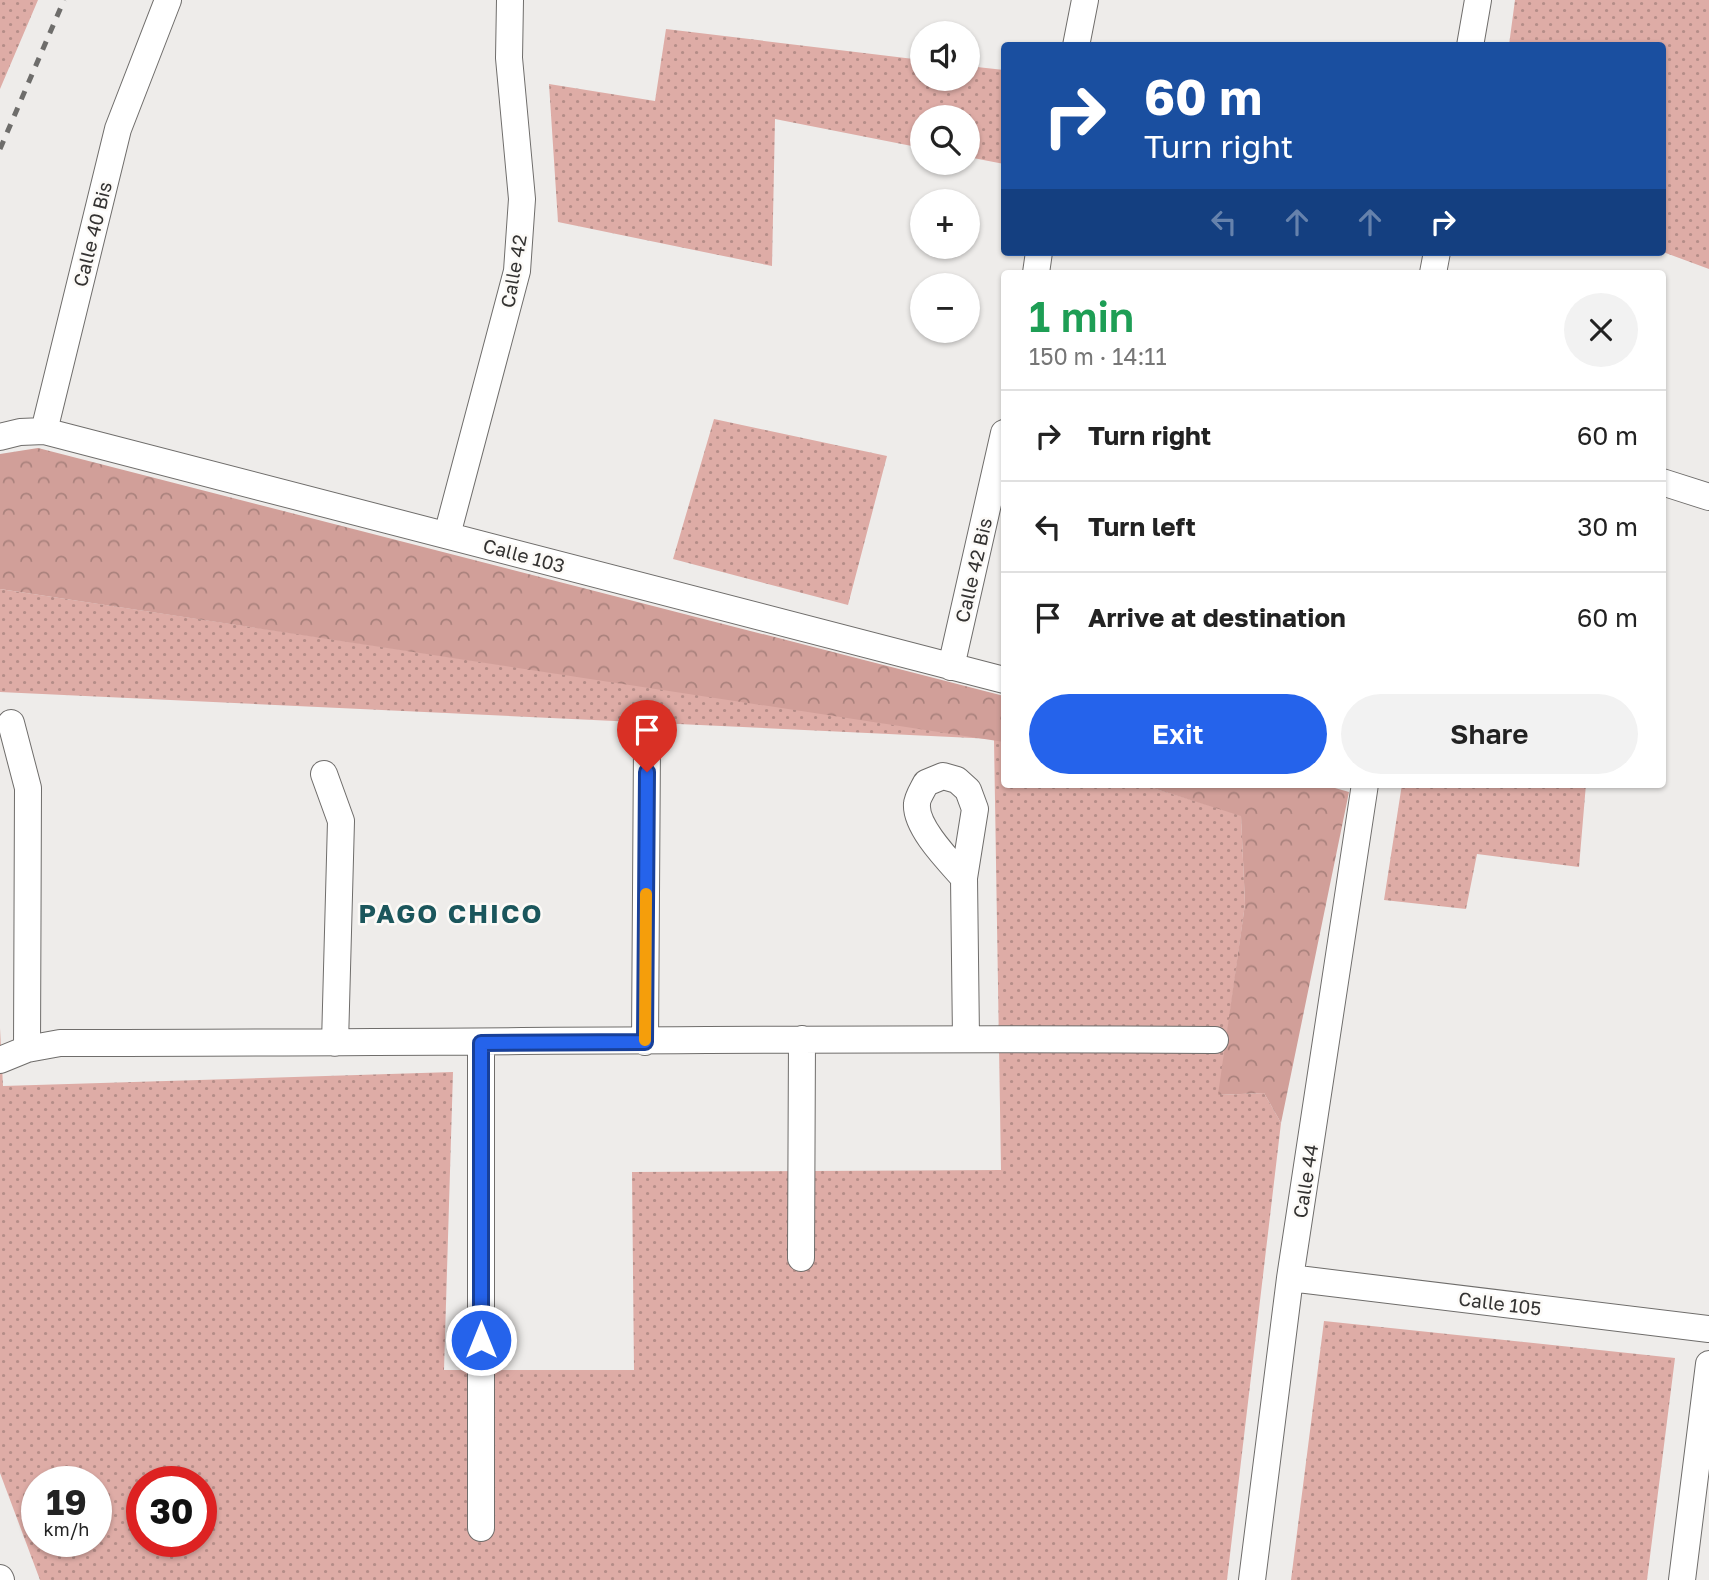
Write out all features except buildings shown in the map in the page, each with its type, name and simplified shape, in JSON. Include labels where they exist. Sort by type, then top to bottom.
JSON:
[{"type":"street","name":"Calle 40 Bis","points":[[44,431],[118,130],[168,0]]},
{"type":"street","name":"Calle 42","points":[[447,535],[517,271],[522,199],[509,58],[510,0]]},
{"type":"street","points":[[1077,42],[1085,0]]},
{"type":"street","points":[[1472,42],[1478,0]]},
{"type":"street","points":[[0,437],[20,432],[44,431]]},
{"type":"street","name":"Calle 103","points":[[44,431],[1001,679]]},
{"type":"street","name":"Calle 42 Bis","points":[[951,667],[1001,446]]},
{"type":"street","points":[[1666,483],[1709,497]]},
{"type":"street","points":[[11,723],[27,788],[27,1049]]},
{"type":"street","points":[[645,1042],[647,745]]},
{"type":"street","points":[[324,774],[341,821],[335,1043]]},
{"type":"street","name":"Calle 44","points":[[1252,1580],[1290,1278],[1364,788]]},
{"type":"street","points":[[964,878],[966,1038]]},
{"type":"street","points":[[0,1060],[27,1049],[60,1044],[966,1038],[1215,1040]]},
{"type":"street","points":[[801,1258],[802,1040]]},
{"type":"street","points":[[481,1043],[481,1528]]},
{"type":"street","name":"Calle 105","points":[[1290,1278],[1709,1329]]},
{"type":"street","points":[[1682,1580],[1709,1364]]},
{"type":"shaded area","points":[[0,0],[38,0],[0,89]]},
{"type":"shaded area","points":[[1515,0],[1709,0],[1709,269],[1666,253],[1666,42],[1509,42]]},
{"type":"shaded area","points":[[666,29],[910,59],[910,91],[980,91],[980,67],[1001,70],[1001,163],[980,159],[980,105],[910,105],[910,146],[775,119],[772,266],[558,222],[549,84],[655,101]]},
{"type":"shaded area","points":[[714,419],[887,456],[848,605],[673,559]]},
{"type":"shaded area","points":[[0,589],[994,739],[0,692]]},
{"type":"shaded area","points":[[994,739],[1001,741],[1001,788],[1153,788],[1241,815],[1245,904],[1219,1095],[1264,1093],[1281,1123],[1227,1580],[40,1580],[31,1557],[112,1557],[112,1466],[21,1466],[21,1529],[0,1473],[0,1028],[3,1086],[453,1072],[444,1370],[634,1370],[632,1172],[1001,1170]]},
{"type":"shaded area","points":[[1401,788],[1586,788],[1579,867],[1477,854],[1466,909],[1384,900]]},
{"type":"shaded area","points":[[1324,1321],[1675,1358],[1647,1580],[1291,1580]]},
{"type":"green space","points":[[38,448],[1001,695],[1001,742],[0,589],[0,454]]},
{"type":"green space","points":[[1153,788],[1335,788],[1349,792],[1281,1123],[1264,1093],[1218,1095],[1245,904],[1241,816]]},
{"type":"railway","points":[[0,149],[64,0]]},
{"type":"slow traffic","points":[[645,1040],[646,894]]},
{"type":"district","name":"PAGO CHICO","points":[[451,913]]},
{"type":"route","points":[[481,1340],[481,1043],[645,1042],[647,772]]}]
